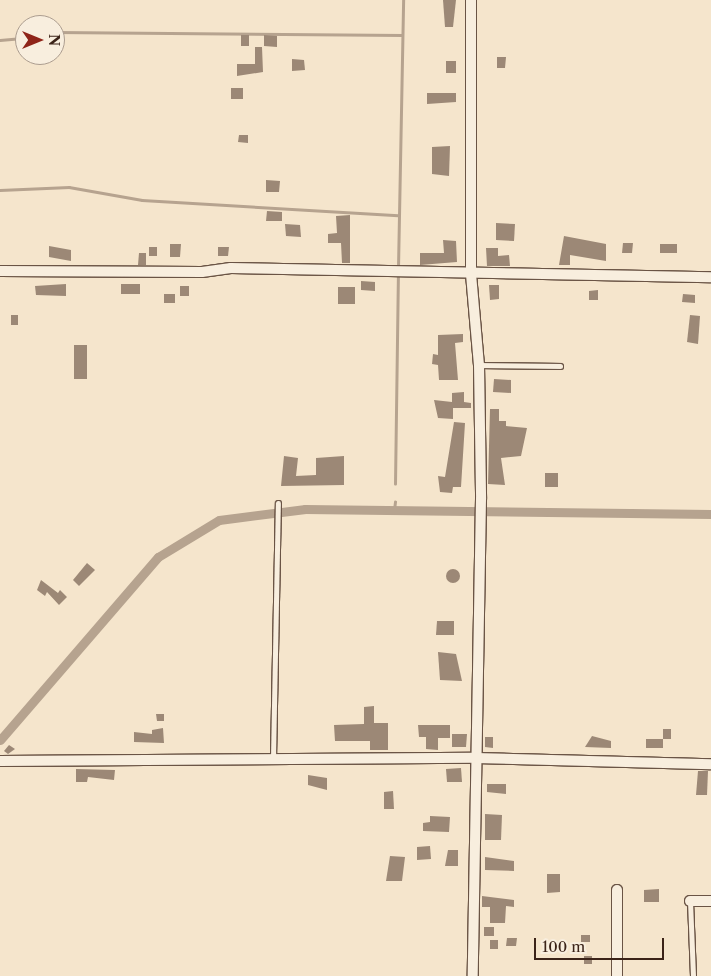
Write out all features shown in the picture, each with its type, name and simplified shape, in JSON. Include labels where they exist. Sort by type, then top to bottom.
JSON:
[{"type":"street","points":[[471,0],[471,274],[479,365],[481,499],[473,976]]},
{"type":"street","points":[[0,271],[202,272],[231,268],[390,273],[711,276]]},
{"type":"street","points":[[0,761],[476,758],[711,764]]},
{"type":"street","points":[[617,890],[617,976]]},
{"type":"street","points":[[690,901],[711,901]]},
{"type":"lane","points":[[479,365],[560,366]]},
{"type":"lane","points":[[273,758],[278,503]]},
{"type":"lane","points":[[690,901],[693,976]]},
{"type":"building","points":[[443,0],[456,0],[453,27],[445,27]]},
{"type":"building","points":[[241,35],[249,35],[249,46],[241,46]]},
{"type":"building","points":[[264,35],[277,36],[277,47],[264,46]]},
{"type":"building","points":[[255,47],[262,47],[263,72],[237,76],[237,64],[255,64]]},
{"type":"building","points":[[497,57],[506,57],[505,68],[497,68]]},
{"type":"building","points":[[292,59],[304,60],[305,70],[292,71]]},
{"type":"building","points":[[446,61],[456,61],[456,73],[446,73]]},
{"type":"building","points":[[231,88],[243,88],[243,99],[231,99]]},
{"type":"building","points":[[427,93],[456,93],[456,102],[427,104]]},
{"type":"building","points":[[239,135],[248,135],[248,143],[238,142]]},
{"type":"building","points":[[450,146],[449,176],[432,174],[432,147]]},
{"type":"building","points":[[266,180],[280,181],[279,192],[266,192]]},
{"type":"building","points":[[267,211],[282,212],[282,221],[266,221]]},
{"type":"building","points":[[350,215],[350,263],[342,263],[341,243],[328,243],[328,234],[337,233],[336,216]]},
{"type":"building","points":[[496,223],[515,224],[514,241],[496,240]]},
{"type":"building","points":[[285,224],[300,225],[301,237],[286,236]]},
{"type":"building","points":[[564,236],[606,244],[606,261],[570,255],[570,265],[559,265]]},
{"type":"building","points":[[443,240],[456,241],[457,262],[420,265],[420,253],[444,253]]},
{"type":"building","points":[[623,243],[633,243],[632,253],[622,253]]},
{"type":"building","points":[[170,244],[181,244],[180,257],[170,257]]},
{"type":"building","points":[[660,244],[677,244],[677,253],[660,253]]},
{"type":"building","points":[[49,246],[71,250],[71,261],[49,257]]},
{"type":"building","points":[[149,247],[157,247],[157,256],[149,256]]},
{"type":"building","points":[[218,247],[229,247],[228,256],[218,256]]},
{"type":"building","points":[[486,248],[498,248],[498,256],[509,255],[510,266],[487,266]]},
{"type":"building","points":[[139,253],[146,253],[146,265],[138,265]]},
{"type":"building","points":[[361,281],[375,282],[375,291],[361,290]]},
{"type":"building","points":[[66,284],[66,296],[36,295],[35,286]]},
{"type":"building","points":[[121,284],[140,284],[140,294],[121,294]]},
{"type":"building","points":[[489,285],[499,285],[499,299],[490,300]]},
{"type":"building","points":[[180,286],[189,286],[189,296],[180,296]]},
{"type":"building","points":[[338,287],[355,287],[355,304],[338,304]]},
{"type":"building","points":[[598,290],[598,300],[589,300],[589,291]]},
{"type":"building","points":[[164,294],[175,294],[175,303],[164,303]]},
{"type":"building","points":[[683,294],[695,295],[695,303],[682,302]]},
{"type":"building","points":[[11,315],[18,315],[18,325],[11,325]]},
{"type":"building","points":[[690,315],[700,316],[698,344],[687,342]]},
{"type":"building","points":[[463,334],[463,342],[455,343],[458,380],[439,380],[438,365],[432,364],[433,354],[438,355],[438,335]]},
{"type":"building","points":[[74,345],[87,345],[87,379],[74,379]]},
{"type":"building","points":[[494,379],[511,380],[511,393],[493,392]]},
{"type":"building","points":[[464,392],[464,402],[471,403],[471,408],[453,408],[453,419],[438,418],[434,400],[452,402],[452,393]]},
{"type":"building","points":[[490,409],[499,409],[499,421],[506,421],[506,426],[527,428],[521,456],[501,458],[505,485],[488,484]]},
{"type":"building","points":[[454,422],[465,423],[461,487],[453,487],[452,493],[440,492],[438,476],[445,477]]},
{"type":"building","points":[[284,456],[298,458],[296,476],[316,475],[316,458],[344,456],[344,485],[281,486]]},
{"type":"building","points":[[545,473],[558,473],[558,487],[545,487]]},
{"type":"building","points":[[87,563],[95,570],[79,586],[73,580]]},
{"type":"building","points":[[453,569],[458,571],[460,576],[458,581],[453,583],[448,581],[446,576],[448,571]]},
{"type":"building","points":[[41,580],[58,593],[60,590],[67,597],[59,605],[47,592],[45,596],[37,590]]},
{"type":"building","points":[[437,621],[454,621],[454,635],[436,635]]},
{"type":"building","points":[[438,652],[456,654],[462,681],[440,680]]},
{"type":"building","points":[[374,706],[374,723],[388,723],[388,750],[370,750],[370,741],[335,741],[334,725],[364,724],[364,707]]},
{"type":"building","points":[[156,714],[164,714],[164,721],[157,721]]},
{"type":"building","points":[[418,725],[450,725],[450,738],[438,738],[438,750],[426,749],[426,737],[419,737]]},
{"type":"building","points":[[163,728],[164,743],[134,742],[134,732],[152,734],[152,730]]},
{"type":"building","points":[[663,729],[671,729],[671,739],[663,739]]},
{"type":"building","points":[[452,734],[467,734],[466,747],[452,747]]},
{"type":"building","points":[[592,736],[611,741],[611,748],[585,747]]},
{"type":"building","points":[[485,737],[493,737],[493,748],[485,747]]},
{"type":"building","points":[[646,739],[663,739],[663,748],[646,748]]},
{"type":"building","points":[[9,745],[15,749],[8,754],[4,751]]},
{"type":"building","points":[[461,768],[462,782],[447,782],[446,769]]},
{"type":"building","points":[[76,769],[115,770],[114,780],[88,777],[87,782],[76,782]]},
{"type":"building","points":[[698,771],[708,771],[707,795],[696,795]]},
{"type":"building","points":[[308,775],[327,778],[327,790],[308,785]]},
{"type":"building","points":[[487,784],[506,784],[506,794],[487,792]]},
{"type":"building","points":[[393,791],[394,809],[384,809],[384,792]]},
{"type":"building","points":[[485,814],[502,815],[501,840],[485,840]]},
{"type":"building","points":[[430,816],[450,817],[449,832],[423,831],[423,823],[430,822]]},
{"type":"building","points":[[430,846],[431,859],[417,860],[417,847]]},
{"type":"building","points":[[448,850],[458,850],[458,866],[445,866]]},
{"type":"building","points":[[390,856],[405,857],[402,881],[386,881]]},
{"type":"building","points":[[485,857],[514,861],[514,871],[485,870]]},
{"type":"building","points":[[547,874],[560,874],[560,892],[547,893]]},
{"type":"building","points":[[659,889],[659,902],[644,902],[644,890]]},
{"type":"building","points":[[482,896],[514,900],[514,907],[506,906],[505,923],[490,923],[490,907],[482,907]]},
{"type":"building","points":[[484,927],[494,927],[494,936],[484,936]]},
{"type":"building","points":[[581,935],[590,935],[590,942],[581,942]]},
{"type":"building","points":[[507,938],[517,938],[516,946],[506,946]]},
{"type":"building","points":[[490,940],[498,940],[498,949],[490,949]]},
{"type":"building","points":[[584,956],[592,956],[592,964],[584,964]]},
{"type":"waterway","points":[[398,268],[403,0]]},
{"type":"waterway","points":[[65,32],[402,35]]},
{"type":"waterway","points":[[0,40],[15,39]]},
{"type":"waterway","points":[[0,190],[69,187],[142,200],[398,215]]},
{"type":"waterway","points":[[395,484],[398,274]]},
{"type":"waterway","points":[[394,510],[395,502]]},
{"type":"waterway","points":[[0,740],[158,557],[219,520],[305,509],[711,514]]}]
